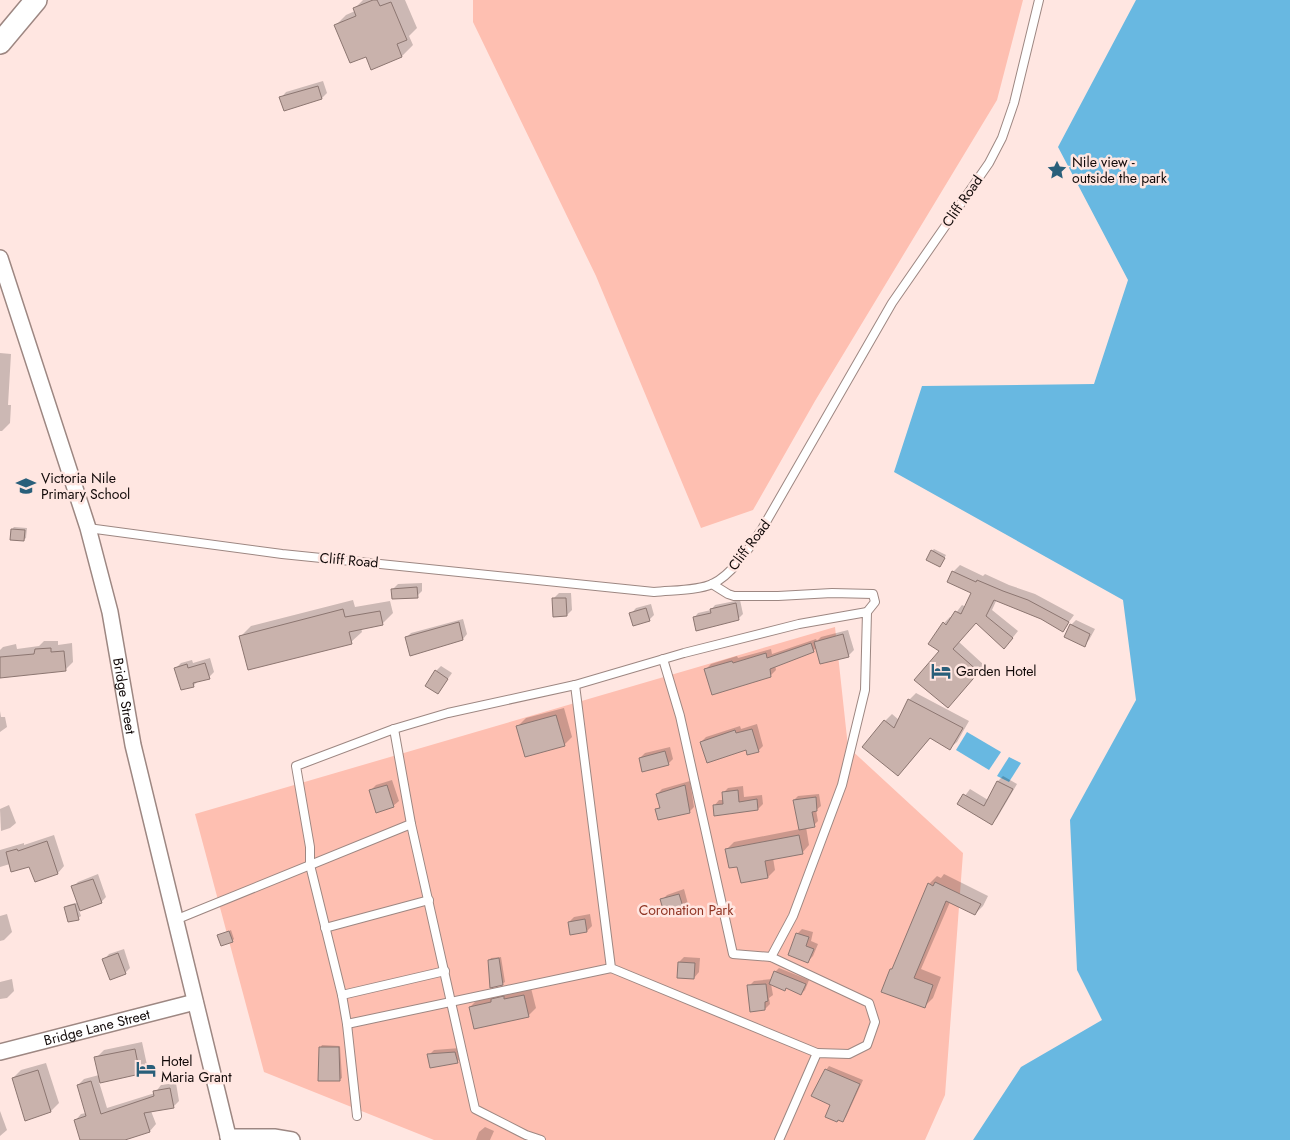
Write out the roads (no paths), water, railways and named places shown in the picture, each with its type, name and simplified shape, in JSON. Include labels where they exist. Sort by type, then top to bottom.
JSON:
[{"type":"street","points":[[0,43],[36,0]]},
{"type":"street","name":"Bridge Street","points":[[0,258],[88,528],[110,612],[133,745],[228,1138]]},
{"type":"street","name":"Bridge Lane Street","points":[[0,1052],[195,1002]]},
{"type":"street","points":[[228,1138],[274,1137],[292,1140]]},
{"type":"lane","name":"Cliff Road","points":[[88,528],[282,554],[654,592],[712,584],[730,571],[762,529],[892,303],[990,163],[1002,138],[1014,103],[1039,0]]},
{"type":"lane","points":[[712,584],[734,596],[832,593],[873,594],[875,602],[867,612],[865,690],[842,785],[793,916],[771,957]]},
{"type":"lane","points":[[357,1116],[342,995],[310,864],[310,847],[296,766],[394,729],[448,713],[575,685],[664,659],[799,624],[867,612]]},
{"type":"lane","points":[[347,1024],[611,968],[817,1053],[849,1054],[867,1045],[875,1022],[869,1003],[771,957],[733,954],[680,716],[664,659]]},
{"type":"lane","points":[[575,685],[611,968]]},
{"type":"lane","points":[[394,729],[411,824],[475,1109],[540,1140]]},
{"type":"lane","points":[[175,920],[411,824]]},
{"type":"lane","points":[[325,928],[428,900]]},
{"type":"lane","points":[[342,995],[445,971]]},
{"type":"lane","points":[[779,1140],[817,1053]]},
{"type":"water","points":[[1136,0],[1290,0],[1290,1140],[973,1140],[1021,1067],[1102,1020],[1077,970],[1070,820],[1136,700],[1123,600],[894,472],[922,386],[1094,384],[1128,280],[1058,147]]},
{"type":"water","points":[[967,732],[1001,752],[989,770],[956,750]]},
{"type":"water","points":[[1009,757],[1021,763],[1009,782],[997,776]]},
{"type":"place","name":"Nile view - outside the park","points":[[1057,170]]},
{"type":"place","name":"Victoria Nile Primary School","points":[[26,486]]},
{"type":"place","name":"Garden Hotel","points":[[941,671]]},
{"type":"place","name":"Hotel Maria Grant","points":[[146,1069]]},
{"type":"park label","name":"Coronation Park","points":[[686,910]]}]
